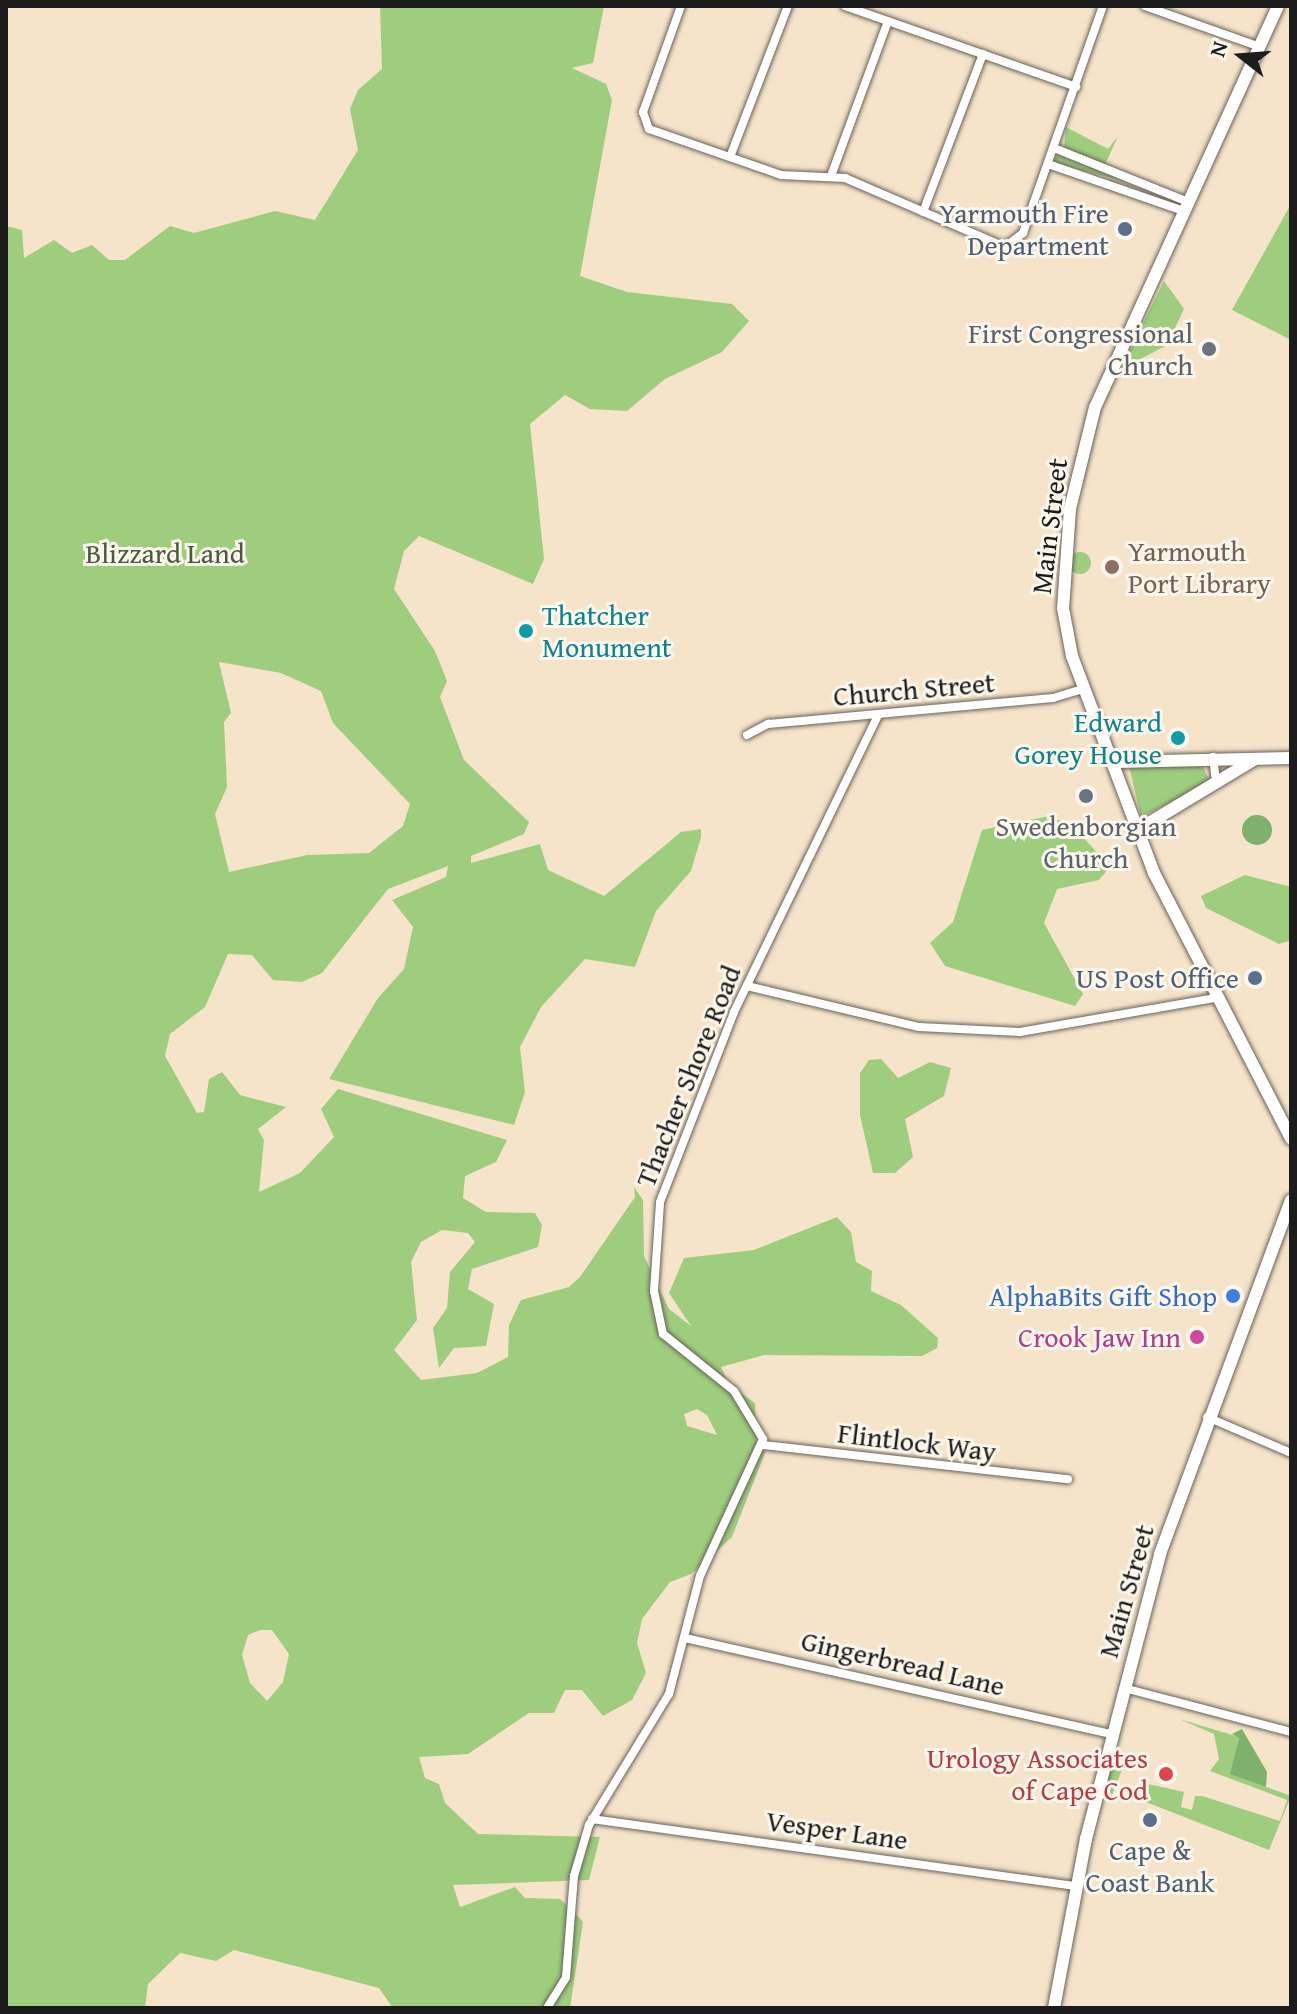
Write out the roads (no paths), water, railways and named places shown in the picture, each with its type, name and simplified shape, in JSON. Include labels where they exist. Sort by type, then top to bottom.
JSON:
[{"type":"main road","name":"Main Street","points":[[1278,6],[1095,407],[1074,482],[1063,608],[1086,688],[1161,887],[1221,996],[1291,1139]]},
{"type":"main road","points":[[1116,762],[1213,757],[1291,758]]},
{"type":"main road","points":[[1139,829],[1260,757]]},
{"type":"main road","name":"Main Street","points":[[1054,2008],[1075,1886],[1124,1688],[1206,1416],[1291,1200]]},
{"type":"street","points":[[681,6],[643,122],[784,176],[831,176],[1003,247],[1023,233],[1103,6]]},
{"type":"street","points":[[730,157],[788,6]]},
{"type":"street","points":[[845,6],[1076,87]]},
{"type":"street","points":[[1145,6],[1260,47]]},
{"type":"street","points":[[831,176],[888,21]]},
{"type":"street","points":[[923,212],[983,54]]},
{"type":"street","points":[[1054,148],[1186,206]]},
{"type":"street","points":[[1048,164],[1186,206]]},
{"type":"street","name":"Church Street","points":[[747,735],[768,724],[1053,698],[1086,688]]},
{"type":"street","name":"Thacher Shore Road","points":[[763,1445],[757,1420],[734,1391],[666,1341],[654,1291],[662,1195],[747,986],[878,715]]},
{"type":"street","points":[[1213,757],[1216,783]]},
{"type":"street","points":[[747,986],[919,1027],[1020,1032],[1221,996]]},
{"type":"street","points":[[1206,1416],[1291,1453]]},
{"type":"street","points":[[547,2008],[566,1977],[575,1870],[592,1819],[666,1700],[705,1565],[763,1445]]},
{"type":"street","name":"Flintlock Way","points":[[763,1445],[1068,1479]]},
{"type":"street","name":"Gingerbread Lane","points":[[685,1638],[1111,1734]]},
{"type":"street","points":[[1124,1688],[1291,1732]]},
{"type":"street","name":"Vesper Lane","points":[[592,1819],[1075,1886]]},
{"type":"place","name":"Yarmouth Fire Department","points":[[1125,229]]},
{"type":"place","name":"First Congressional Church","points":[[1209,349]]},
{"type":"place","name":"Yarmouth Port Library","points":[[1112,567]]},
{"type":"place","name":"Thatcher Monument","points":[[526,631]]},
{"type":"place","name":"Edward Gorey House","points":[[1178,738]]},
{"type":"place","name":"Swedenborgian Church","points":[[1086,796]]},
{"type":"place","name":"US Post Office","points":[[1255,978]]},
{"type":"place","name":"AlphaBits Gift Shop","points":[[1233,1296]]},
{"type":"place","name":"Crook Jaw Inn","points":[[1197,1337]]},
{"type":"place","name":"Urology Associates of Cape Cod","points":[[1166,1774]]},
{"type":"place","name":"Cape & Coast Bank","points":[[1150,1820]]},
{"type":"park label","name":"Blizzard Land","points":[[165,553]]}]
